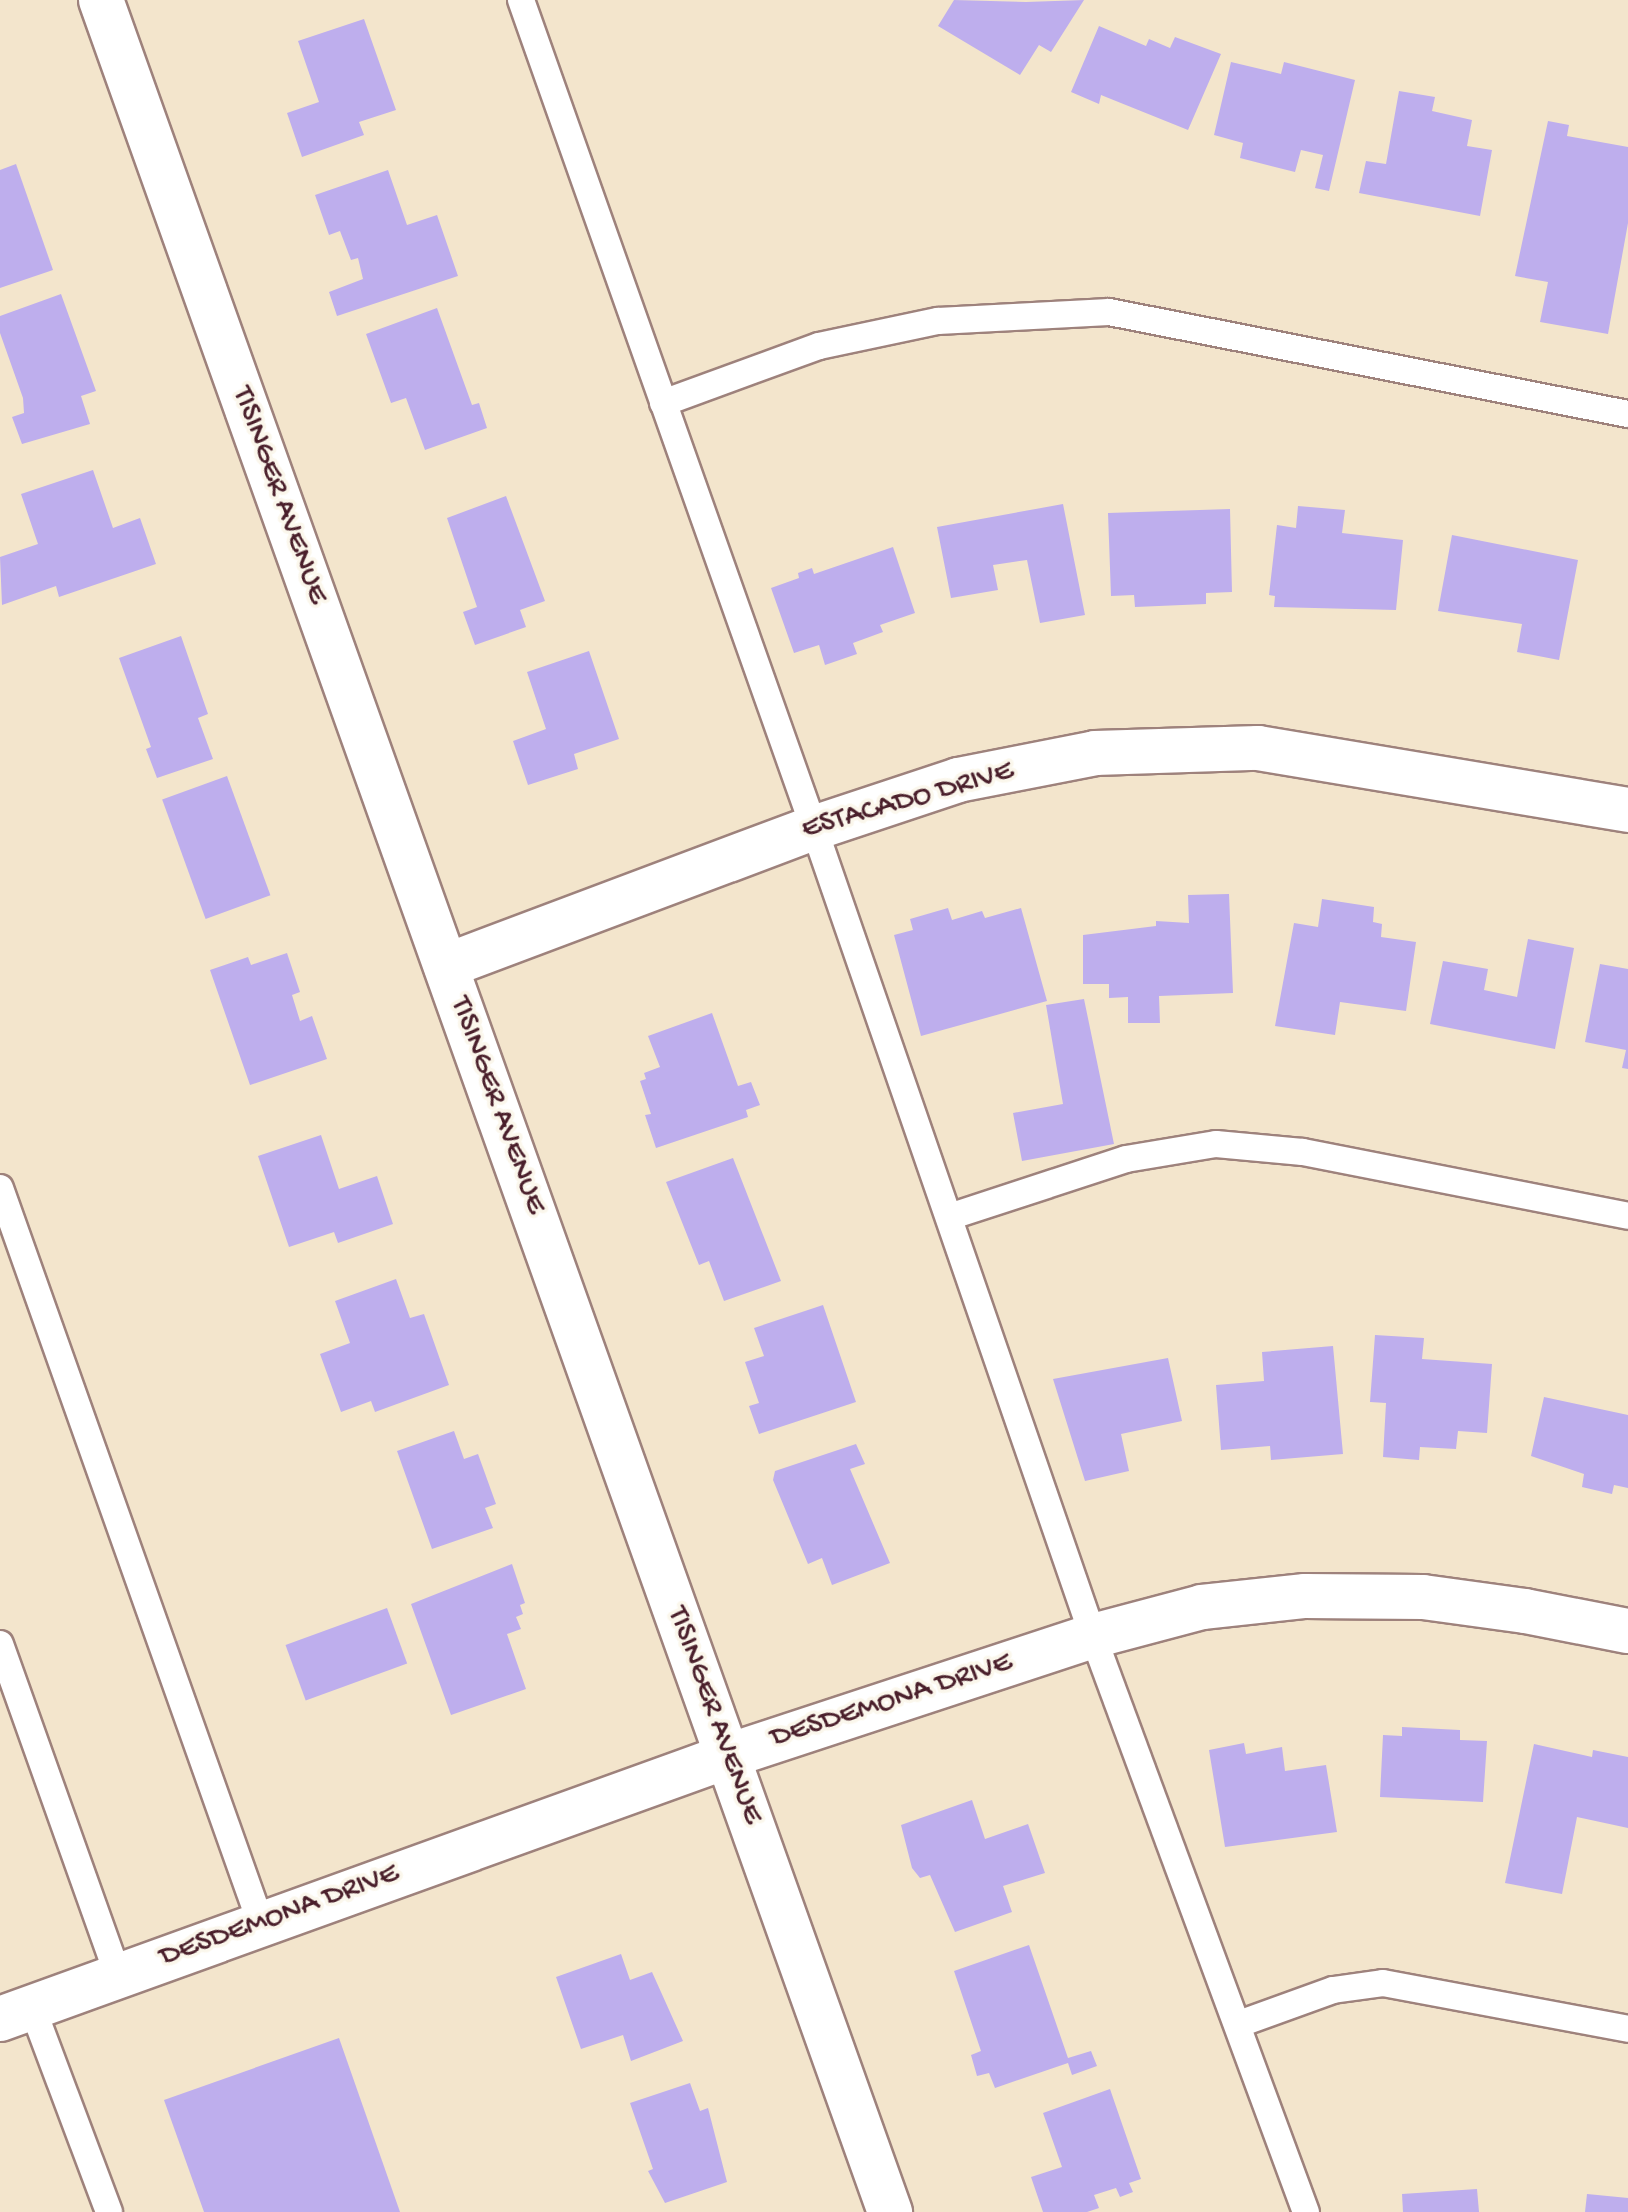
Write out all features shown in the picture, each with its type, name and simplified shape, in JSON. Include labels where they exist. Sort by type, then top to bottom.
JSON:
[{"type":"street","name":"TISINGER AVENUE","points":[[101,0],[890,2212]]},
{"type":"street","name":"ESTACADO DRIVE","points":[[446,966],[814,828],[958,780],[1095,753],[1258,748],[1628,810]]},
{"type":"street","name":"DESDEMONA DRIVE","points":[[16,2013],[728,1756],[1093,1636],[1202,1607],[1305,1596],[1423,1597],[1525,1611],[1628,1631]]},
{"type":"lane","points":[[521,0],[814,828],[1093,1636],[1306,2212]]},
{"type":"lane","points":[[663,403],[819,346],[924,324],[1109,312],[1628,414]]},
{"type":"lane","points":[[949,1217],[1126,1159],[1216,1144],[1303,1152],[1628,1216]]},
{"type":"lane","points":[[0,1188],[261,1924]]},
{"type":"lane","points":[[0,1644],[118,1976]]},
{"type":"lane","points":[[1239,2024],[1333,1990],[1383,1983],[1628,2029]]},
{"type":"lane","points":[[16,2013],[109,2212]]},
{"type":"building","points":[[954,0],[1084,0],[1051,52],[1039,45],[1020,75],[938,26]]},
{"type":"building","points":[[364,19],[396,110],[359,122],[364,135],[302,157],[287,113],[319,102],[298,41]]},
{"type":"building","points":[[1099,26],[1146,46],[1149,39],[1170,48],[1175,37],[1221,54],[1188,130],[1101,95],[1099,104],[1071,92]]},
{"type":"building","points":[[1231,62],[1281,74],[1284,62],[1355,80],[1329,191],[1315,188],[1323,155],[1301,150],[1295,172],[1240,158],[1243,143],[1214,135]]},
{"type":"building","points":[[1399,91],[1435,97],[1432,111],[1472,120],[1467,146],[1492,150],[1480,216],[1359,193],[1366,161],[1386,164]]},
{"type":"building","points":[[1548,121],[1569,125],[1567,136],[1628,147],[1628,223],[1608,334],[1540,322],[1548,282],[1515,276]]},
{"type":"building","points":[[16,164],[53,270],[0,288],[0,170]]},
{"type":"building","points":[[388,170],[407,225],[437,215],[458,276],[337,316],[329,292],[363,279],[358,258],[351,260],[340,231],[329,235],[315,195]]},
{"type":"building","points":[[61,294],[96,391],[81,396],[90,424],[22,444],[12,417],[24,413],[23,398],[0,333],[0,316]]},
{"type":"building","points":[[437,308],[472,405],[479,403],[487,428],[425,450],[406,398],[391,403],[366,334]]},
{"type":"building","points":[[93,470],[113,528],[140,518],[156,564],[59,597],[56,586],[2,605],[0,557],[38,544],[21,494]]},
{"type":"building","points":[[506,496],[545,601],[520,610],[526,627],[475,645],[463,612],[477,607],[447,518]]},
{"type":"building","points":[[1063,504],[1085,615],[1040,623],[1027,560],[993,565],[998,590],[951,598],[937,527]]},
{"type":"building","points":[[1298,506],[1345,510],[1342,533],[1403,540],[1396,610],[1274,607],[1275,596],[1269,595],[1277,525],[1296,528]]},
{"type":"building","points":[[1230,509],[1232,592],[1206,593],[1206,604],[1135,607],[1134,595],[1111,596],[1108,513]]},
{"type":"building","points":[[1452,535],[1578,560],[1559,660],[1517,652],[1522,624],[1438,611]]},
{"type":"building","points":[[893,547],[915,613],[880,625],[883,632],[853,643],[857,654],[825,665],[819,645],[794,653],[771,588],[799,578],[798,573],[812,568],[814,574]]},
{"type":"building","points":[[181,636],[208,714],[198,718],[213,759],[157,778],[146,749],[151,747],[119,658]]},
{"type":"building","points":[[589,651],[619,739],[574,754],[578,769],[528,785],[513,741],[546,729],[527,672]]},
{"type":"building","points":[[227,776],[270,895],[206,919],[162,800]]},
{"type":"building","points":[[1229,894],[1233,993],[1159,996],[1160,1023],[1128,1023],[1128,997],[1109,998],[1109,984],[1083,984],[1083,935],[1156,926],[1156,921],[1189,923],[1188,895]]},
{"type":"building","points":[[1322,899],[1374,907],[1373,922],[1382,924],[1381,937],[1416,942],[1406,1011],[1340,1002],[1335,1035],[1275,1026],[1294,923],[1318,927]]},
{"type":"building","points":[[948,908],[952,920],[982,911],[985,918],[1021,908],[1047,1001],[921,1036],[894,935],[913,930],[910,919]]},
{"type":"building","points":[[1528,939],[1574,948],[1555,1049],[1430,1024],[1443,961],[1488,969],[1484,990],[1517,997]]},
{"type":"building","points":[[287,953],[300,992],[292,995],[300,1021],[312,1016],[327,1059],[250,1085],[210,970],[248,957],[251,965]]},
{"type":"building","points":[[1600,964],[1628,969],[1628,1069],[1622,1068],[1626,1050],[1585,1042]]},
{"type":"building","points":[[1084,999],[1114,1144],[1022,1161],[1013,1113],[1063,1104],[1046,1005]]},
{"type":"building","points":[[712,1013],[738,1086],[751,1082],[760,1105],[746,1110],[748,1117],[656,1148],[645,1115],[651,1114],[640,1081],[646,1079],[644,1073],[660,1067],[648,1036]]},
{"type":"building","points":[[321,1135],[339,1189],[377,1176],[393,1224],[338,1243],[334,1232],[289,1247],[258,1156]]},
{"type":"building","points":[[733,1158],[781,1281],[724,1301],[709,1261],[699,1265],[666,1182]]},
{"type":"building","points":[[396,1279],[410,1318],[424,1314],[449,1385],[375,1412],[371,1401],[341,1412],[320,1354],[350,1343],[335,1301]]},
{"type":"building","points":[[823,1305],[856,1402],[759,1434],[749,1406],[759,1403],[745,1362],[764,1356],[754,1328]]},
{"type":"building","points":[[1375,1335],[1424,1338],[1422,1359],[1492,1364],[1487,1433],[1458,1431],[1456,1449],[1420,1447],[1419,1460],[1383,1457],[1386,1403],[1370,1402]]},
{"type":"building","points":[[1333,1346],[1343,1454],[1271,1460],[1270,1446],[1221,1450],[1216,1385],[1264,1381],[1262,1352]]},
{"type":"building","points":[[1168,1358],[1182,1421],[1121,1434],[1129,1471],[1085,1481],[1053,1379]]},
{"type":"building","points":[[1544,1397],[1628,1415],[1628,1488],[1614,1485],[1612,1494],[1582,1487],[1584,1474],[1531,1456]]},
{"type":"building","points":[[454,1431],[464,1459],[478,1454],[496,1504],[485,1508],[493,1528],[432,1549],[397,1451]]},
{"type":"building","points":[[856,1444],[865,1464],[850,1469],[890,1563],[832,1585],[822,1558],[808,1564],[773,1480],[775,1471]]},
{"type":"building","points":[[512,1564],[525,1603],[520,1605],[523,1614],[516,1617],[521,1629],[507,1634],[526,1689],[451,1715],[411,1604]]},
{"type":"building","points":[[387,1608],[407,1663],[306,1700],[286,1645]]},
{"type":"building","points":[[1402,1727],[1460,1730],[1460,1740],[1487,1741],[1483,1802],[1380,1797],[1383,1735],[1402,1736]]},
{"type":"building","points":[[1244,1743],[1246,1754],[1282,1747],[1285,1771],[1326,1765],[1337,1832],[1225,1847],[1209,1750]]},
{"type":"building","points":[[1534,1744],[1592,1757],[1593,1750],[1628,1757],[1628,1828],[1577,1817],[1562,1894],[1505,1883]]},
{"type":"building","points":[[972,1800],[985,1839],[1028,1824],[1045,1873],[1003,1886],[1012,1912],[955,1932],[930,1875],[920,1878],[912,1868],[901,1825]]},
{"type":"building","points":[[1029,1945],[1068,2058],[1091,2051],[1097,2066],[1072,2075],[1068,2063],[995,2088],[989,2073],[977,2076],[971,2055],[981,2051],[954,1971]]},
{"type":"building","points":[[621,1954],[630,1980],[652,1972],[683,2041],[631,2061],[623,2035],[581,2049],[556,1977]]},
{"type":"building","points":[[339,2038],[400,2212],[204,2212],[164,2100]]},
{"type":"building","points":[[690,2083],[700,2111],[708,2108],[727,2182],[665,2203],[648,2171],[653,2169],[630,2103]]},
{"type":"building","points":[[1110,2089],[1141,2179],[1129,2183],[1133,2192],[1120,2197],[1116,2188],[1094,2195],[1099,2208],[1087,2212],[1043,2212],[1031,2177],[1062,2167],[1043,2113]]},
{"type":"building","points":[[1477,2189],[1479,2212],[1403,2212],[1402,2194]]},
{"type":"building","points":[[1587,2194],[1628,2198],[1628,2212],[1585,2212]]}]
